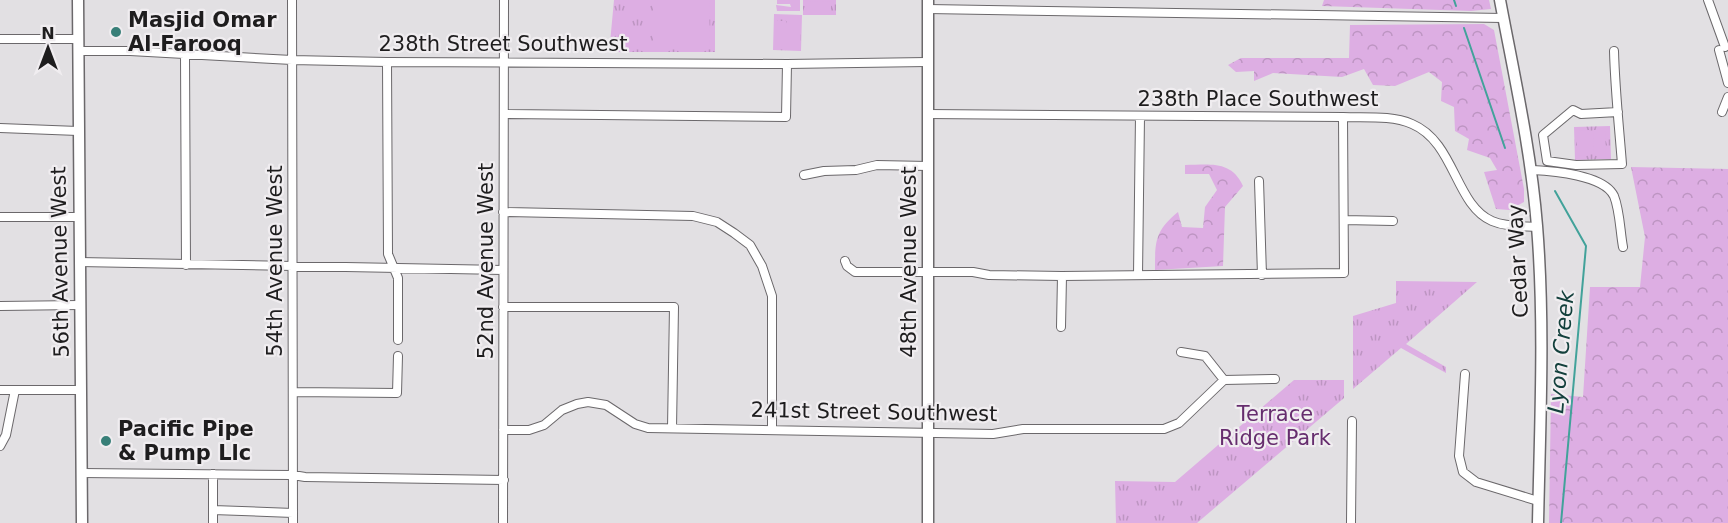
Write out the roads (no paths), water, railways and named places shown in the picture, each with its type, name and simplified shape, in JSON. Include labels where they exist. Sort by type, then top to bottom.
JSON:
[{"type":"main road","name":"56th Avenue West","points":[[78,0],[82,523]]},
{"type":"main road","name":"Cedar Way","points":[[1500,0],[1532,170],[1538,227],[1541,309],[1538,523]]},
{"type":"main road","name":"48th Avenue West","points":[[928,5],[928,523]]},
{"type":"street","name":"54th Avenue West","points":[[292,0],[293,523]]},
{"type":"street","name":"52nd Avenue West","points":[[503,523],[504,0]]},
{"type":"street","points":[[1708,0],[1722,49],[1728,83]]},
{"type":"street","points":[[928,5],[1503,18]]},
{"type":"street","name":"238th Street Southwest","points":[[0,39],[185,55],[292,60],[787,64],[927,62]]},
{"type":"street","points":[[1614,51],[1622,164],[1576,165],[1547,162],[1543,135],[1573,110],[1581,114],[1618,112]]},
{"type":"street","points":[[185,55],[186,265]]},
{"type":"street","points":[[387,62],[388,254],[398,278],[398,340]]},
{"type":"street","points":[[504,114],[786,117],[787,64]]},
{"type":"street","points":[[1722,112],[1728,97]]},
{"type":"street","name":"238th Place Southwest","points":[[928,114],[1398,119],[1413,124],[1427,134],[1442,150],[1474,207],[1491,220],[1510,225],[1538,227]]},
{"type":"street","points":[[1138,275],[1140,116]]},
{"type":"street","points":[[845,261],[855,272],[972,272],[989,275],[1062,276],[1344,273],[1343,117]]},
{"type":"street","points":[[0,128],[78,131]]},
{"type":"street","points":[[804,175],[824,171],[855,170],[877,165],[928,166]]},
{"type":"street","points":[[1532,170],[1581,177],[1602,183],[1609,188],[1614,197],[1623,247]]},
{"type":"street","points":[[1259,181],[1262,275]]},
{"type":"street","points":[[503,212],[693,216],[717,222],[750,246],[762,266],[772,297],[772,430]]},
{"type":"street","points":[[0,217],[78,217]]},
{"type":"street","points":[[1344,220],[1393,221]]},
{"type":"street","points":[[79,262],[503,270]]},
{"type":"street","points":[[1061,327],[1062,276]]},
{"type":"street","points":[[0,306],[79,305]]},
{"type":"street","points":[[503,307],[674,307],[672,428]]},
{"type":"street","points":[[1181,352],[1205,356],[1224,380],[1275,379]]},
{"type":"street","points":[[293,392],[397,393],[398,356]]},
{"type":"street","points":[[1465,374],[1459,456],[1463,472],[1470,478],[1538,501]]},
{"type":"street","name":"241st Street Southwest","points":[[503,430],[529,430],[544,425],[562,410],[588,402],[606,405],[634,424],[648,428],[993,434],[1023,429],[1164,429],[1179,423],[1224,380]]},
{"type":"street","points":[[0,390],[81,390]]},
{"type":"street","points":[[0,446],[6,435],[15,390]]},
{"type":"street","points":[[1351,523],[1352,421]]},
{"type":"street","points":[[82,473],[504,480]]},
{"type":"street","points":[[213,474],[213,523]]},
{"type":"street","points":[[213,510],[293,513]]},
{"type":"waterway","name":"Lyon Creek","points":[[1454,0],[1456,6]]},
{"type":"waterway","name":"Lyon Creek","points":[[1464,28],[1505,148]]},
{"type":"waterway","name":"Lyon Creek","points":[[1555,191],[1586,246],[1561,523]]},
{"type":"place","name":"Masjid Omar Al-Farooq","points":[[116,32]]},
{"type":"place","name":"Pacific Pipe & Pump Llc","points":[[106,441]]},
{"type":"park label","name":"Terrace Ridge Park","points":[[1275,426]]}]
